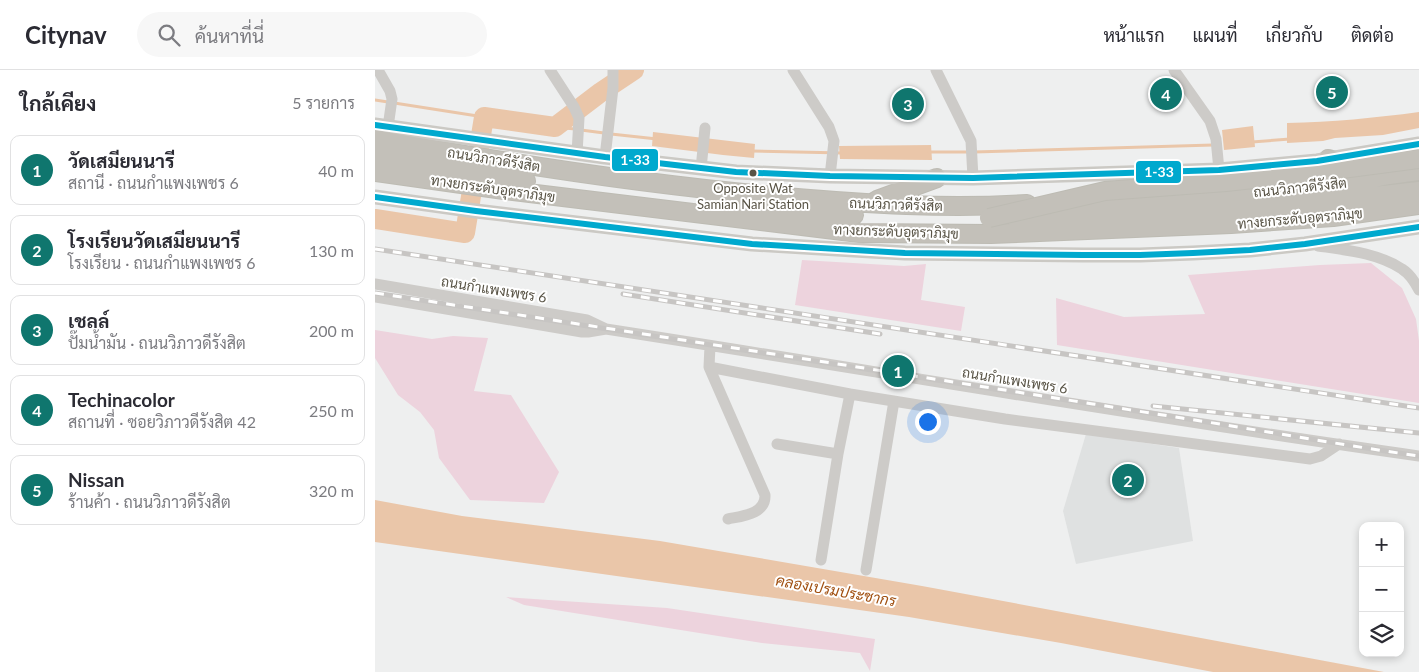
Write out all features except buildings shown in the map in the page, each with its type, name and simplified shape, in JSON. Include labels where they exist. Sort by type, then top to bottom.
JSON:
[{"type":"highway","name":"ถนนวิภาวดีรังสิต","points":[[375,139],[476,157],[702,190],[867,204],[989,206],[1229,194],[1330,187],[1419,171]]},
{"type":"highway","name":"ทางยกระดับอุตราภิมุข","points":[[375,157],[509,179],[701,203],[862,215],[989,218],[1237,206],[1330,200],[1419,191]]},
{"type":"highway","points":[[1328,159],[1389,175]]},
{"type":"highway","points":[[989,218],[1105,191],[1226,182],[1419,159]]},
{"type":"highway","name":"ทางยกระดับอุตราภิมุข","points":[[375,172],[504,190],[859,232],[991,234],[1221,224],[1333,217],[1419,205]]},
{"type":"highway","points":[[867,204],[937,178]]},
{"type":"highway","points":[[375,182],[469,203],[862,238],[993,238],[1233,229],[1336,223],[1419,210]]},
{"type":"main road","name":"ถนนวิภาวดีรังสิต","points":[[382,126],[577,154],[702,164],[770,174],[937,178],[1219,170],[1328,159],[1419,144]]},
{"type":"main road","points":[[375,197],[469,203],[753,244],[888,252],[1139,255],[1250,250],[1419,227]]},
{"type":"street","points":[[378,70],[390,91],[392,99],[382,126]]},
{"type":"street","points":[[549,70],[574,106],[579,118],[577,154]]},
{"type":"street","points":[[793,70],[829,127],[834,143],[830,176]]},
{"type":"street","points":[[936,70],[970,137],[973,178]]},
{"type":"street","points":[[1173,70],[1210,121],[1217,143],[1219,170]]},
{"type":"street","points":[[605,157],[613,79]]},
{"type":"street","points":[[702,164],[705,130]]},
{"type":"street","points":[[1305,244],[1351,250],[1381,259],[1403,269],[1414,279],[1419,290]]},
{"type":"street","name":"ถนนกำแพงเพชร 6","points":[[375,284],[587,320],[606,329],[1009,394],[1419,456]]},
{"type":"street","name":"ถนนกำแพงเพชร 6","points":[[375,297],[582,332],[606,329]]},
{"type":"street","points":[[710,346],[709,367],[765,495],[765,502],[757,511],[745,516],[728,519]]},
{"type":"street","points":[[709,367],[849,394],[1014,420],[1310,459],[1321,456],[1339,444]]},
{"type":"street","points":[[821,560],[849,394]]},
{"type":"street","points":[[865,570],[895,401]]},
{"type":"street","points":[[777,444],[839,454]]},
{"type":"shaded area","points":[[802,260],[904,266],[926,264],[921,300],[965,307],[961,331],[795,305]]},
{"type":"shaded area","points":[[1371,263],[1402,288],[1416,319],[1419,341],[1419,403],[1057,345],[1056,298],[1124,317],[1205,314],[1188,275]]},
{"type":"shaded area","points":[[375,330],[432,339],[453,336],[488,338],[474,391],[511,395],[559,472],[544,503],[470,500],[439,458],[434,430],[420,412],[398,395],[375,358]]},
{"type":"shaded area","points":[[1086,434],[1179,448],[1193,541],[1076,564],[1063,511]]},
{"type":"shaded area","points":[[506,597],[667,608],[875,639],[870,671],[860,653],[762,643],[524,605]]},
{"type":"water","points":[[1419,112],[1419,128],[1383,135],[1287,143],[1287,123],[1320,122]]},
{"type":"water","points":[[1253,126],[1255,147],[1224,150],[1222,130]]},
{"type":"water","points":[[653,132],[755,144],[754,158],[652,146]]},
{"type":"water","points":[[931,145],[932,160],[840,159],[839,146]]},
{"type":"water","name":"คลองเปรมประชากร","points":[[375,500],[462,516],[660,541],[922,586],[1384,672],[1213,672],[909,617],[375,542]]},
{"type":"waterway","points":[[375,219],[465,233],[484,117],[555,127],[634,70]]},
{"type":"waterway","points":[[375,100],[484,117]]},
{"type":"waterway","points":[[555,127],[575,129]]},
{"type":"waterway","points":[[581,130],[604,133]]},
{"type":"waterway","points":[[611,134],[657,139]]},
{"type":"waterway","points":[[1252,142],[1290,139]]},
{"type":"waterway","points":[[974,152],[1213,145]]},
{"type":"waterway","points":[[752,151],[843,153]]},
{"type":"waterway","points":[[929,152],[968,152]]},
{"type":"railway","points":[[375,249],[1419,408]]},
{"type":"railway","points":[[375,293],[1419,456]]},
{"type":"railway","points":[[623,294],[880,334]]},
{"type":"railway","points":[[1153,406],[1419,433]]},
{"type":"transit line","name":"1-33","points":[[375,125],[605,157],[736,172],[830,176],[973,178],[1219,170],[1317,161],[1419,144]]},
{"type":"transit line","name":"1-33","points":[[375,197],[752,244],[905,253],[1083,255],[1193,253],[1250,250],[1305,244],[1419,227]]},
{"type":"place","name":"Nissan","points":[[1332,92]]},
{"type":"place","name":"Techinacolor","points":[[1166,94]]},
{"type":"place","name":"เชลล์","points":[[908,104]]},
{"type":"place","name":"Opposite Wat Samian Nari Station","points":[[753,173]]},
{"type":"place","name":"วัดเสมียนนารี","points":[[898,371]]},
{"type":"place","name":"โรงเรียนวัดเสมียนนารี","points":[[1128,480]]}]
